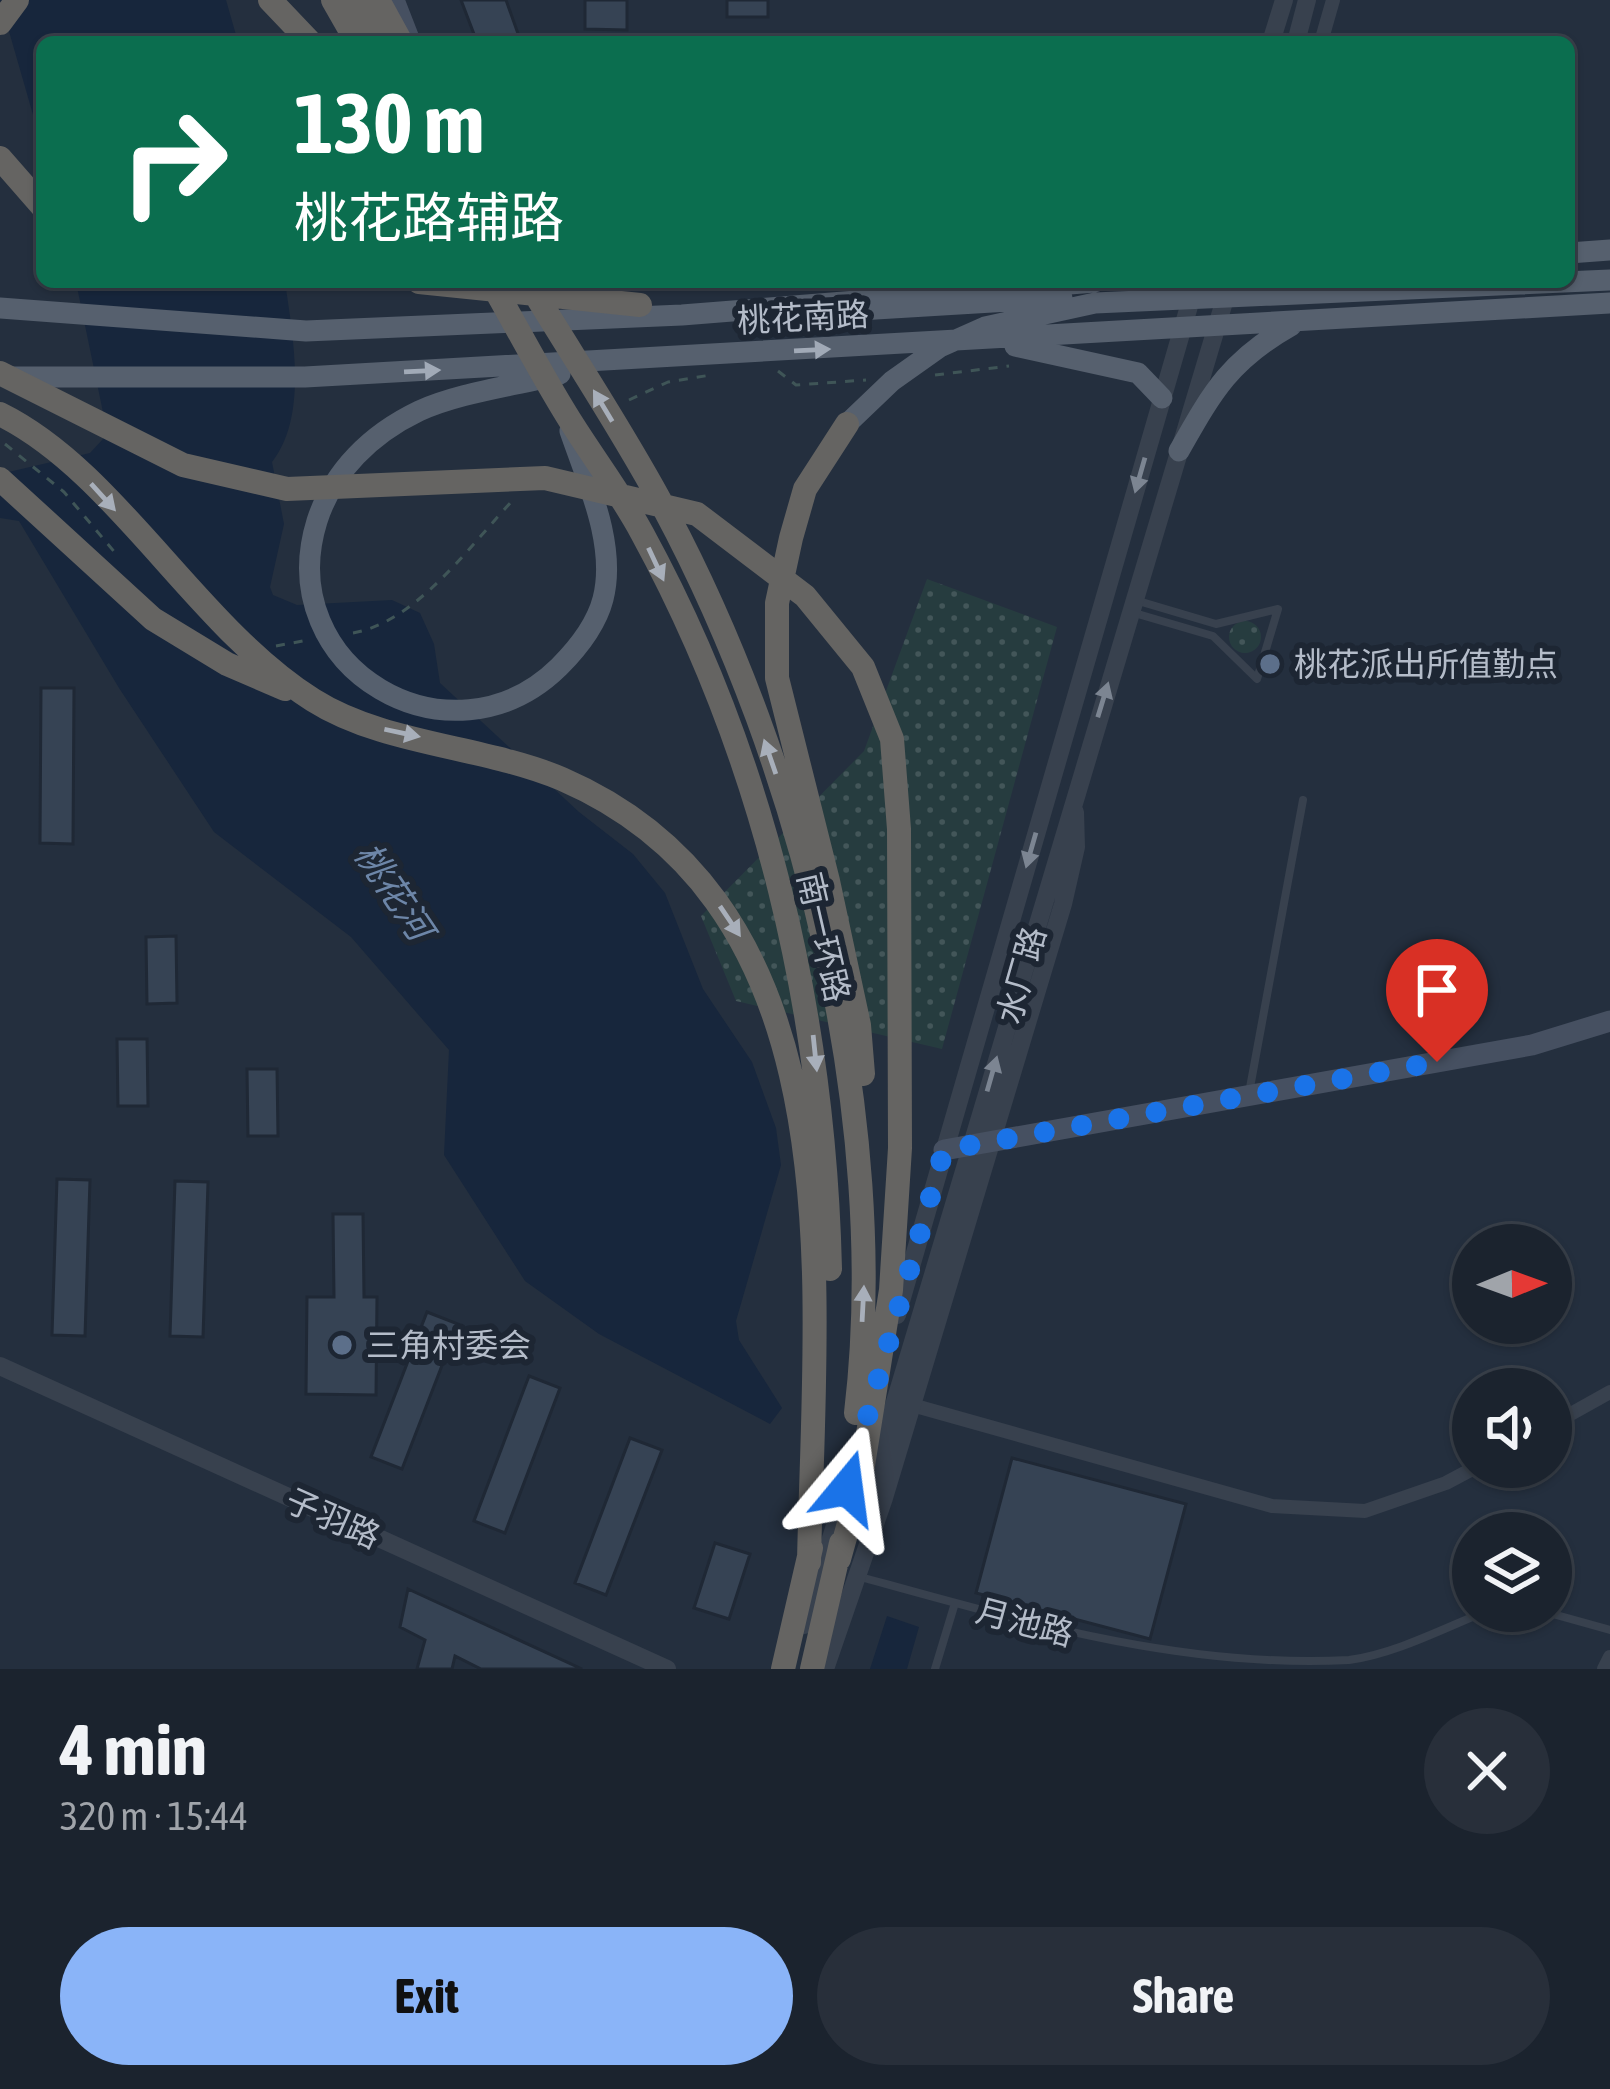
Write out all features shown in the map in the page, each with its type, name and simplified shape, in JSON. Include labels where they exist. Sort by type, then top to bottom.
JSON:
[{"type":"highway","points":[[0,23],[17,0]]},
{"type":"highway","points":[[270,0],[304,36]]},
{"type":"highway","points":[[333,0],[366,36]]},
{"type":"highway","points":[[355,0],[368,36]]},
{"type":"highway","points":[[378,0],[402,36]]},
{"type":"highway","points":[[0,158],[36,199]]},
{"type":"highway","points":[[477,288],[640,305]]},
{"type":"highway","name":"南一环路","points":[[495,288],[562,407],[642,532],[716,693],[763,825],[812,1029],[830,1265],[828,1399],[809,1562],[787,1669]]},
{"type":"highway","name":"南一环路","points":[[532,288],[665,509],[746,685],[789,814],[841,1027],[866,1262],[842,1566],[813,1669]]},
{"type":"highway","points":[[0,375],[183,465],[287,488],[545,478],[698,514],[805,596],[863,667],[892,739],[894,762],[900,1148],[891,1290],[842,1566]]},
{"type":"highway","points":[[7,417],[86,479],[223,629],[313,700]]},
{"type":"highway","points":[[847,424],[805,489],[790,538],[777,603],[778,678],[859,1025],[866,1116],[866,1262]]},
{"type":"highway","points":[[0,479],[153,619],[227,664],[366,727],[405,732],[561,779],[629,816],[700,876],[746,945],[781,1032],[804,1144],[814,1268],[809,1562]]},
{"type":"main road","points":[[323,0],[365,36]]},
{"type":"main road","points":[[394,0],[404,36]]},
{"type":"main road","points":[[1575,253],[1610,250]]},
{"type":"main road","points":[[1575,272],[1610,270]]},
{"type":"main road","points":[[1575,282],[1610,280]]},
{"type":"main road","points":[[495,288],[530,364]]},
{"type":"main road","points":[[531,288],[566,363]]},
{"type":"main road","name":"桃花南路","points":[[10,308],[306,331],[548,323],[1015,288]]},
{"type":"main road","points":[[640,305],[907,310],[1274,288]]},
{"type":"main road","points":[[847,424],[940,347],[986,327],[1095,303],[1431,288]]},
{"type":"main road","name":"桃花南路","points":[[0,375],[305,377],[1610,303]]},
{"type":"main road","points":[[1179,451],[1220,379],[1249,349],[1299,320]]},
{"type":"main road","points":[[979,340],[1109,363],[1138,373],[1162,398]]},
{"type":"main road","points":[[562,407],[596,508],[604,548],[604,598],[582,645],[513,702],[465,713],[412,706],[368,682],[337,654],[320,624],[312,585],[312,539],[324,500],[346,466],[372,440],[421,410],[607,362]]},
{"type":"main road","points":[[944,1150],[1532,1045],[1610,1021]]},
{"type":"street","points":[[1267,36],[1275,0]]},
{"type":"street","points":[[1269,36],[1284,0]]},
{"type":"street","points":[[1298,36],[1307,0]]},
{"type":"street","points":[[1323,36],[1333,0]]},
{"type":"street","name":"水厂路","points":[[787,1669],[944,1150],[1194,288]]},
{"type":"street","name":"水厂路","points":[[842,1566],[1228,288]]},
{"type":"street","points":[[825,1669],[912,1405],[1063,904],[1076,847],[1074,796]]},
{"type":"street","name":"子羽路","points":[[0,1366],[667,1669]]},
{"type":"street","points":[[1572,1413],[1610,1392]]},
{"type":"street","points":[[912,1405],[1272,1506],[1365,1511],[1452,1481]]},
{"type":"street","points":[[1604,1669],[1610,1657]]},
{"type":"lane","points":[[1132,606],[1216,624],[1278,609],[1258,679],[1214,636],[1132,606]]},
{"type":"lane","points":[[1249,1095],[1303,800]]},
{"type":"lane","name":"月池路","points":[[842,1566],[955,1603],[1160,1658],[1260,1664],[1353,1660],[1452,1624]]},
{"type":"lane","points":[[935,1669],[955,1603]]},
{"type":"lane","points":[[1572,1619],[1610,1630]]},
{"type":"path","points":[[937,375],[1025,363]]},
{"type":"path","points":[[773,366],[796,385],[866,380]]},
{"type":"path","points":[[618,405],[668,382],[731,373]]},
{"type":"path","points":[[410,605],[526,486]]},
{"type":"green space","points":[[927,579],[1057,627],[942,1049],[736,1001],[701,916],[864,751]]},
{"type":"green space","points":[[1245,621],[1256,626],[1261,637],[1256,648],[1245,653],[1234,648],[1229,637],[1234,626]]},
{"type":"water","points":[[0,0],[226,0],[236,36],[36,36],[36,125]]},
{"type":"water","name":"桃花河","points":[[77,288],[286,288],[294,399],[283,443],[272,462],[284,524],[270,587],[273,595],[297,605],[392,600],[420,613],[434,644],[440,683],[579,812],[633,854],[665,893],[703,989],[752,1062],[776,1128],[781,1165],[736,1321],[739,1340],[782,1408],[770,1424],[599,1334],[525,1281],[444,1155],[449,1050],[351,937],[214,832],[119,688],[19,521],[0,518],[0,474],[90,453],[103,439],[104,417]]},
{"type":"water","points":[[887,1616],[919,1627],[907,1669],[870,1669]]},
{"type":"building","points":[[461,0],[506,0],[519,36],[475,36]]},
{"type":"building","points":[[585,0],[627,0],[627,30],[585,29]]},
{"type":"building","points":[[727,0],[768,0],[768,17],[727,17]]},
{"type":"building","points":[[41,688],[74,688],[73,844],[40,843]]},
{"type":"building","points":[[176,936],[177,1003],[147,1004],[146,937]]},
{"type":"building","points":[[117,1039],[147,1039],[148,1106],[118,1106]]},
{"type":"building","points":[[247,1069],[277,1069],[278,1136],[248,1136]]},
{"type":"building","points":[[57,1179],[90,1180],[85,1336],[52,1335]]},
{"type":"building","points":[[175,1181],[208,1182],[203,1337],[170,1336]]},
{"type":"building","points":[[333,1214],[363,1214],[364,1297],[377,1297],[376,1395],[306,1394],[307,1297],[334,1297]]},
{"type":"building","points":[[427,1312],[458,1324],[402,1469],[371,1457]]},
{"type":"building","points":[[529,1376],[560,1388],[505,1533],[474,1521]]},
{"type":"building","points":[[630,1438],[662,1450],[606,1595],[575,1583]]},
{"type":"building","points":[[1012,1458],[1186,1504],[1150,1639],[976,1593]]},
{"type":"building","points":[[715,1543],[750,1554],[729,1619],[694,1608]]},
{"type":"building","points":[[408,1589],[582,1669],[481,1669],[455,1656],[452,1669],[417,1669],[425,1640],[400,1627]]},
{"type":"place","name":"桃花派出所值勤点","points":[[1270,664]]},
{"type":"place","name":"三角村委会","points":[[342,1345]]},
{"type":"route","points":[[847,1488],[944,1150],[1437,1062]]}]
